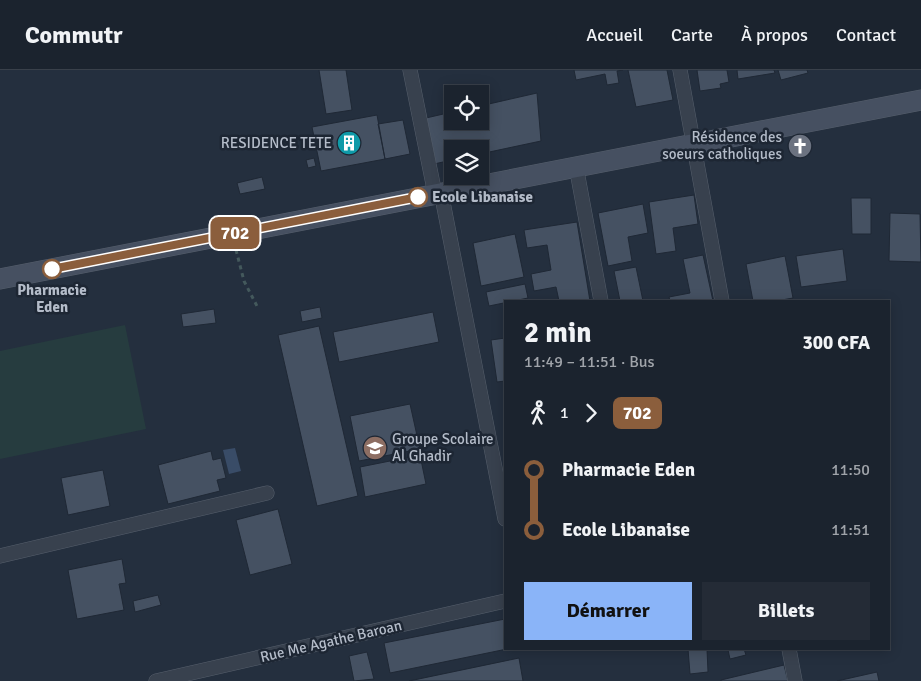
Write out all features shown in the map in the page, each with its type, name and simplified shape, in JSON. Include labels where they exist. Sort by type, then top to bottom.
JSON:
[{"type":"main road","points":[[0,279],[921,100]]},
{"type":"street","points":[[410,70],[438,193],[504,512]]},
{"type":"street","points":[[680,70],[692,145],[722,300]]},
{"type":"street","points":[[576,166],[601,300]]},
{"type":"street","points":[[0,556],[266,493]]},
{"type":"street","name":"Rue Me Agathe Baroan","points":[[156,681],[504,601]]},
{"type":"street","points":[[789,650],[795,681]]},
{"type":"path","points":[[239,261],[244,280],[258,308]]},
{"type":"green space","points":[[125,325],[146,429],[0,459],[0,351]]},
{"type":"water","points":[[235,448],[241,471],[229,474],[223,450]]},
{"type":"building","points":[[319,70],[346,70],[352,110],[326,114]]},
{"type":"building","points":[[574,70],[623,70],[617,71],[619,83],[607,85],[605,74],[576,80]]},
{"type":"building","points":[[628,70],[667,70],[673,100],[636,107]]},
{"type":"building","points":[[697,70],[727,70],[729,82],[720,84],[721,88],[700,91]]},
{"type":"building","points":[[737,70],[774,70],[775,73],[738,79]]},
{"type":"building","points":[[778,70],[807,70],[808,73],[781,80]]},
{"type":"building","points":[[537,93],[541,141],[489,152],[489,140],[444,140],[444,162],[434,164],[426,118],[444,114],[444,130],[489,130],[489,104]]},
{"type":"building","name":"RESIDENCE TETE","points":[[377,115],[385,159],[321,171],[312,127]]},
{"type":"building","points":[[403,120],[410,154],[385,159],[378,124]]},
{"type":"building","points":[[314,158],[316,166],[308,168],[306,160]]},
{"type":"building","points":[[262,177],[265,189],[240,194],[237,183]]},
{"type":"building","points":[[694,195],[698,224],[673,228],[676,251],[656,254],[649,202]]},
{"type":"building","points":[[851,198],[871,198],[871,234],[852,234]]},
{"type":"building","points":[[643,204],[648,233],[628,237],[632,261],[608,266],[598,213]]},
{"type":"building","points":[[890,213],[920,214],[921,262],[889,261]]},
{"type":"building","points":[[577,222],[590,300],[559,300],[556,287],[534,291],[531,274],[551,270],[547,245],[527,248],[524,230]]},
{"type":"building","points":[[515,234],[524,277],[481,286],[473,243]]},
{"type":"building","points":[[843,249],[847,281],[801,287],[796,256]]},
{"type":"building","points":[[703,255],[713,300],[670,300],[669,297],[690,293],[683,259]]},
{"type":"building","points":[[785,256],[793,298],[753,300],[746,264]]},
{"type":"building","points":[[636,267],[643,300],[620,300],[614,271]]},
{"type":"building","points":[[525,284],[528,298],[504,300],[504,303],[489,306],[486,292]]},
{"type":"building","points":[[320,307],[322,318],[302,322],[300,311]]},
{"type":"building","points":[[214,309],[216,323],[183,327],[181,314]]},
{"type":"building","points":[[433,312],[439,342],[339,362],[333,332]]},
{"type":"building","points":[[319,326],[358,496],[317,506],[278,335]]},
{"type":"building","points":[[504,338],[504,381],[497,382],[491,340]]},
{"type":"building","points":[[410,404],[420,449],[359,461],[350,416]]},
{"type":"building","points":[[211,451],[213,460],[221,458],[226,478],[217,480],[220,491],[168,504],[158,465]]},
{"type":"building","points":[[420,455],[426,484],[365,497],[360,467]]},
{"type":"building","points":[[103,470],[110,506],[68,515],[61,478]]},
{"type":"building","points":[[278,509],[292,564],[250,575],[236,520]]},
{"type":"building","points":[[122,559],[126,583],[119,584],[124,610],[77,619],[68,570]]},
{"type":"building","points":[[158,595],[161,605],[135,612],[133,601]]},
{"type":"building","points":[[504,619],[504,650],[390,673],[384,643]]},
{"type":"building","points":[[688,650],[707,650],[708,672],[690,674]]},
{"type":"building","points":[[728,650],[744,650],[746,655],[730,659]]},
{"type":"building","points":[[367,652],[374,679],[354,681],[349,656]]},
{"type":"building","points":[[519,658],[523,681],[409,681]]},
{"type":"building","points":[[784,665],[788,681],[721,681],[721,680]]},
{"type":"building","points":[[877,672],[879,681],[837,681]]},
{"type":"bus line","name":"702","points":[[52,269],[418,197]]},
{"type":"place","name":"RESIDENCE TETE","points":[[349,143]]},
{"type":"place","name":"Résidence des soeurs catholiques","points":[[800,146]]},
{"type":"place","name":"Ecole Libanaise","points":[[418,197]]},
{"type":"place","name":"Pharmacie Eden","points":[[52,269]]},
{"type":"place","name":"Groupe Scolaire Al Ghadir","points":[[375,448]]}]
